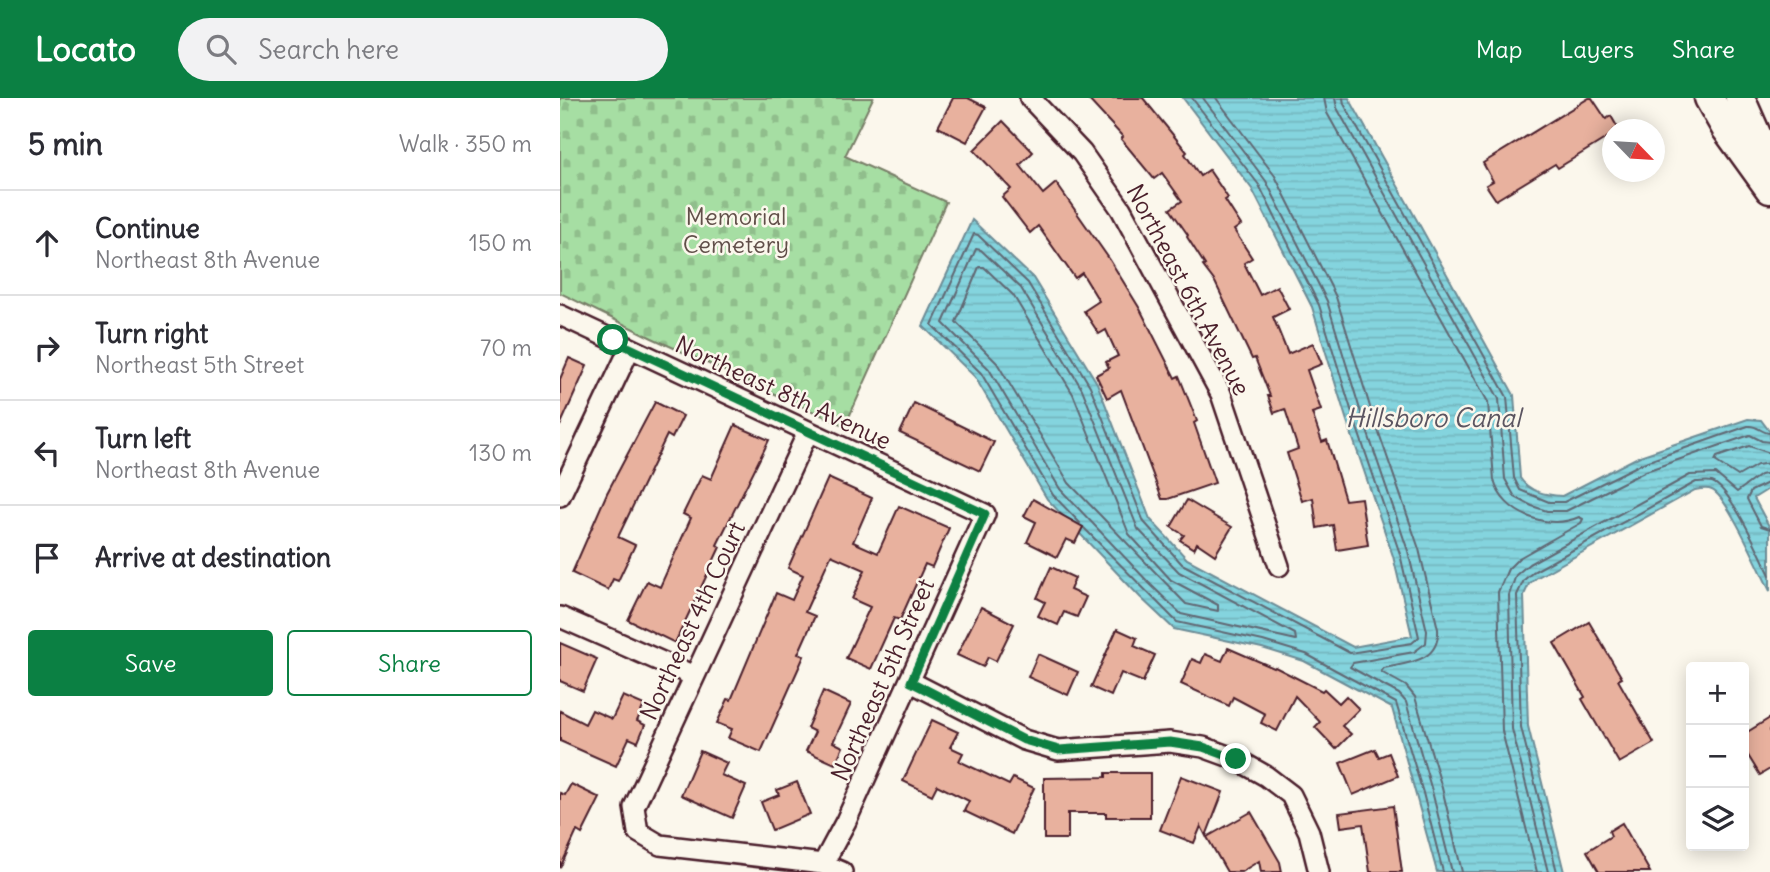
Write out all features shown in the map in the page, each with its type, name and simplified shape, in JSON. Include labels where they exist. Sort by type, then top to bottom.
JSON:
[{"type":"main road","points":[[1709,98],[1726,128],[1770,189]]},
{"type":"main road","points":[[1740,98],[1770,166]]},
{"type":"street","name":"Northeast 6th Avenue","points":[[1030,98],[1082,153],[1121,209],[1221,394],[1279,566]]},
{"type":"street","name":"Northeast 8th Avenue","points":[[560,315],[985,514]]},
{"type":"street","points":[[560,496],[630,348]]},
{"type":"street","name":"Northeast 4th Court","points":[[808,432],[634,807],[638,832],[660,845],[823,864]]},
{"type":"street","name":"Northeast 5th Street","points":[[823,864],[911,682],[985,514]]},
{"type":"street","points":[[560,617],[694,676]]},
{"type":"street","points":[[911,682],[1024,740],[1059,750],[1170,742],[1203,747],[1236,759],[1266,776],[1291,796],[1309,832],[1319,872]]},
{"type":"street","points":[[823,864],[842,872]]},
{"type":"green space","name":"Memorial Cemetery","points":[[560,98],[873,98],[845,156],[946,202],[845,426],[560,293]]},
{"type":"water","name":"Hillsboro Canal","points":[[1183,98],[1349,98],[1514,395],[1520,478],[1533,490],[1562,496],[1640,456],[1748,419],[1761,420],[1770,432],[1770,488],[1754,498],[1770,528],[1770,591],[1727,506],[1712,490],[1706,489],[1695,490],[1529,584],[1524,595],[1528,726],[1564,872],[1437,872],[1392,708],[1304,661],[1262,648],[1174,629],[1047,499],[975,377],[923,326],[972,220],[1033,278],[1097,383],[1150,519],[1187,559],[1353,647],[1412,636],[1393,556],[1312,307],[1252,189]]},
{"type":"building","points":[[953,98],[968,98],[986,107],[967,142],[938,127]]},
{"type":"building","points":[[1087,98],[1143,98],[1187,152],[1185,154],[1200,176],[1209,170],[1228,198],[1225,200],[1241,225],[1234,230],[1252,258],[1244,263],[1260,295],[1277,286],[1289,309],[1273,317],[1288,354],[1313,343],[1322,364],[1307,370],[1321,410],[1312,413],[1322,442],[1327,440],[1345,500],[1361,498],[1368,545],[1337,550],[1333,525],[1317,528],[1313,498],[1302,501],[1287,453],[1298,449],[1285,409],[1274,413],[1255,358],[1252,359],[1215,282],[1170,209],[1182,201],[1162,173],[1154,179],[1121,139],[1123,137]]},
{"type":"building","points":[[1589,98],[1592,98],[1606,119],[1602,119],[1602,141],[1558,168],[1555,164],[1496,200],[1486,185],[1493,181],[1483,163]]},
{"type":"building","points":[[1003,121],[1033,152],[1020,165],[1043,194],[1056,183],[1110,260],[1140,309],[1175,378],[1179,376],[1197,421],[1194,423],[1215,483],[1162,499],[1121,390],[1107,398],[1096,375],[1109,368],[1106,362],[1118,356],[1106,330],[1099,334],[1084,311],[1099,301],[1082,273],[1075,278],[1038,226],[1030,233],[1002,197],[1011,189],[974,150]]},
{"type":"building","points":[[569,358],[587,366],[560,426],[560,379]]},
{"type":"building","points":[[655,402],[683,416],[672,438],[667,435],[618,537],[635,545],[618,581],[613,579],[608,590],[572,573],[607,493]]},
{"type":"building","points":[[914,403],[994,442],[980,471],[900,433]]},
{"type":"building","points":[[735,425],[769,440],[717,545],[720,547],[675,643],[628,620],[647,581],[660,587],[691,518],[683,514],[702,475],[711,479]]},
{"type":"building","points":[[828,478],[872,498],[853,542],[878,553],[899,506],[949,528],[932,567],[925,564],[900,620],[894,618],[871,669],[846,658],[870,607],[852,599],[865,570],[831,555],[805,612],[815,616],[798,654],[804,656],[761,752],[728,738],[732,729],[717,723],[728,699],[731,700],[776,593],[792,600],[803,575],[788,568]]},
{"type":"building","points":[[1033,499],[1083,527],[1075,543],[1066,539],[1057,557],[1027,542],[1036,522],[1024,516]]},
{"type":"building","points":[[1187,500],[1232,527],[1215,555],[1197,543],[1194,549],[1180,540],[1184,535],[1171,527]]},
{"type":"building","points":[[1051,567],[1075,578],[1070,590],[1086,597],[1077,617],[1064,612],[1058,625],[1038,616],[1045,602],[1037,598]]},
{"type":"building","points":[[981,607],[1014,624],[996,661],[988,657],[983,667],[957,655]]},
{"type":"building","points":[[1589,622],[1622,678],[1618,680],[1654,743],[1619,763],[1554,643]]},
{"type":"building","points":[[1117,629],[1137,638],[1134,646],[1155,655],[1143,682],[1121,673],[1111,696],[1091,687]]},
{"type":"building","points":[[560,643],[597,659],[583,691],[560,681]]},
{"type":"building","points":[[1228,648],[1275,667],[1322,691],[1324,689],[1339,703],[1346,696],[1359,709],[1342,726],[1351,734],[1336,749],[1315,727],[1320,722],[1295,696],[1277,731],[1261,723],[1265,714],[1233,697],[1229,706],[1181,684],[1192,659],[1201,663],[1205,654],[1222,661]]},
{"type":"building","points":[[1038,654],[1078,672],[1068,695],[1028,677]]},
{"type":"building","points":[[823,691],[851,704],[833,742],[843,747],[835,764],[806,751],[815,732],[807,728]]},
{"type":"building","points":[[623,696],[644,705],[637,721],[645,725],[638,742],[629,738],[616,766],[560,741],[560,711],[585,724],[592,710],[612,719]]},
{"type":"building","points":[[1770,718],[1770,769],[1760,775],[1749,757],[1749,731]]},
{"type":"building","points":[[932,720],[958,732],[950,747],[963,753],[959,761],[1009,785],[1013,778],[1034,788],[1012,834],[964,811],[969,801],[937,785],[932,795],[903,781]]},
{"type":"building","points":[[1375,749],[1379,757],[1389,753],[1398,776],[1353,795],[1340,763]]},
{"type":"building","points":[[700,751],[727,763],[721,775],[746,786],[732,818],[681,795]]},
{"type":"building","points":[[1106,773],[1150,773],[1150,817],[1106,817],[1106,813],[1068,813],[1068,839],[1044,839],[1044,778],[1106,777]]},
{"type":"building","points":[[1181,776],[1223,792],[1206,836],[1201,826],[1194,843],[1160,830]]},
{"type":"building","points":[[797,782],[810,814],[772,830],[761,802],[779,795],[777,790]]},
{"type":"building","points":[[571,784],[600,798],[582,834],[577,831],[560,868],[560,793],[565,795]]},
{"type":"building","points":[[1393,806],[1402,872],[1370,872],[1363,824],[1341,827],[1339,813]]},
{"type":"building","points":[[1251,812],[1280,862],[1282,872],[1261,872],[1259,861],[1241,872],[1227,872],[1207,837]]},
{"type":"building","points":[[1622,823],[1650,872],[1599,872],[1587,851],[1611,836],[1609,831]]},
{"type":"route","points":[[613,340],[985,514],[911,682],[1024,740],[1059,750],[1170,742],[1203,747],[1236,759]]}]
